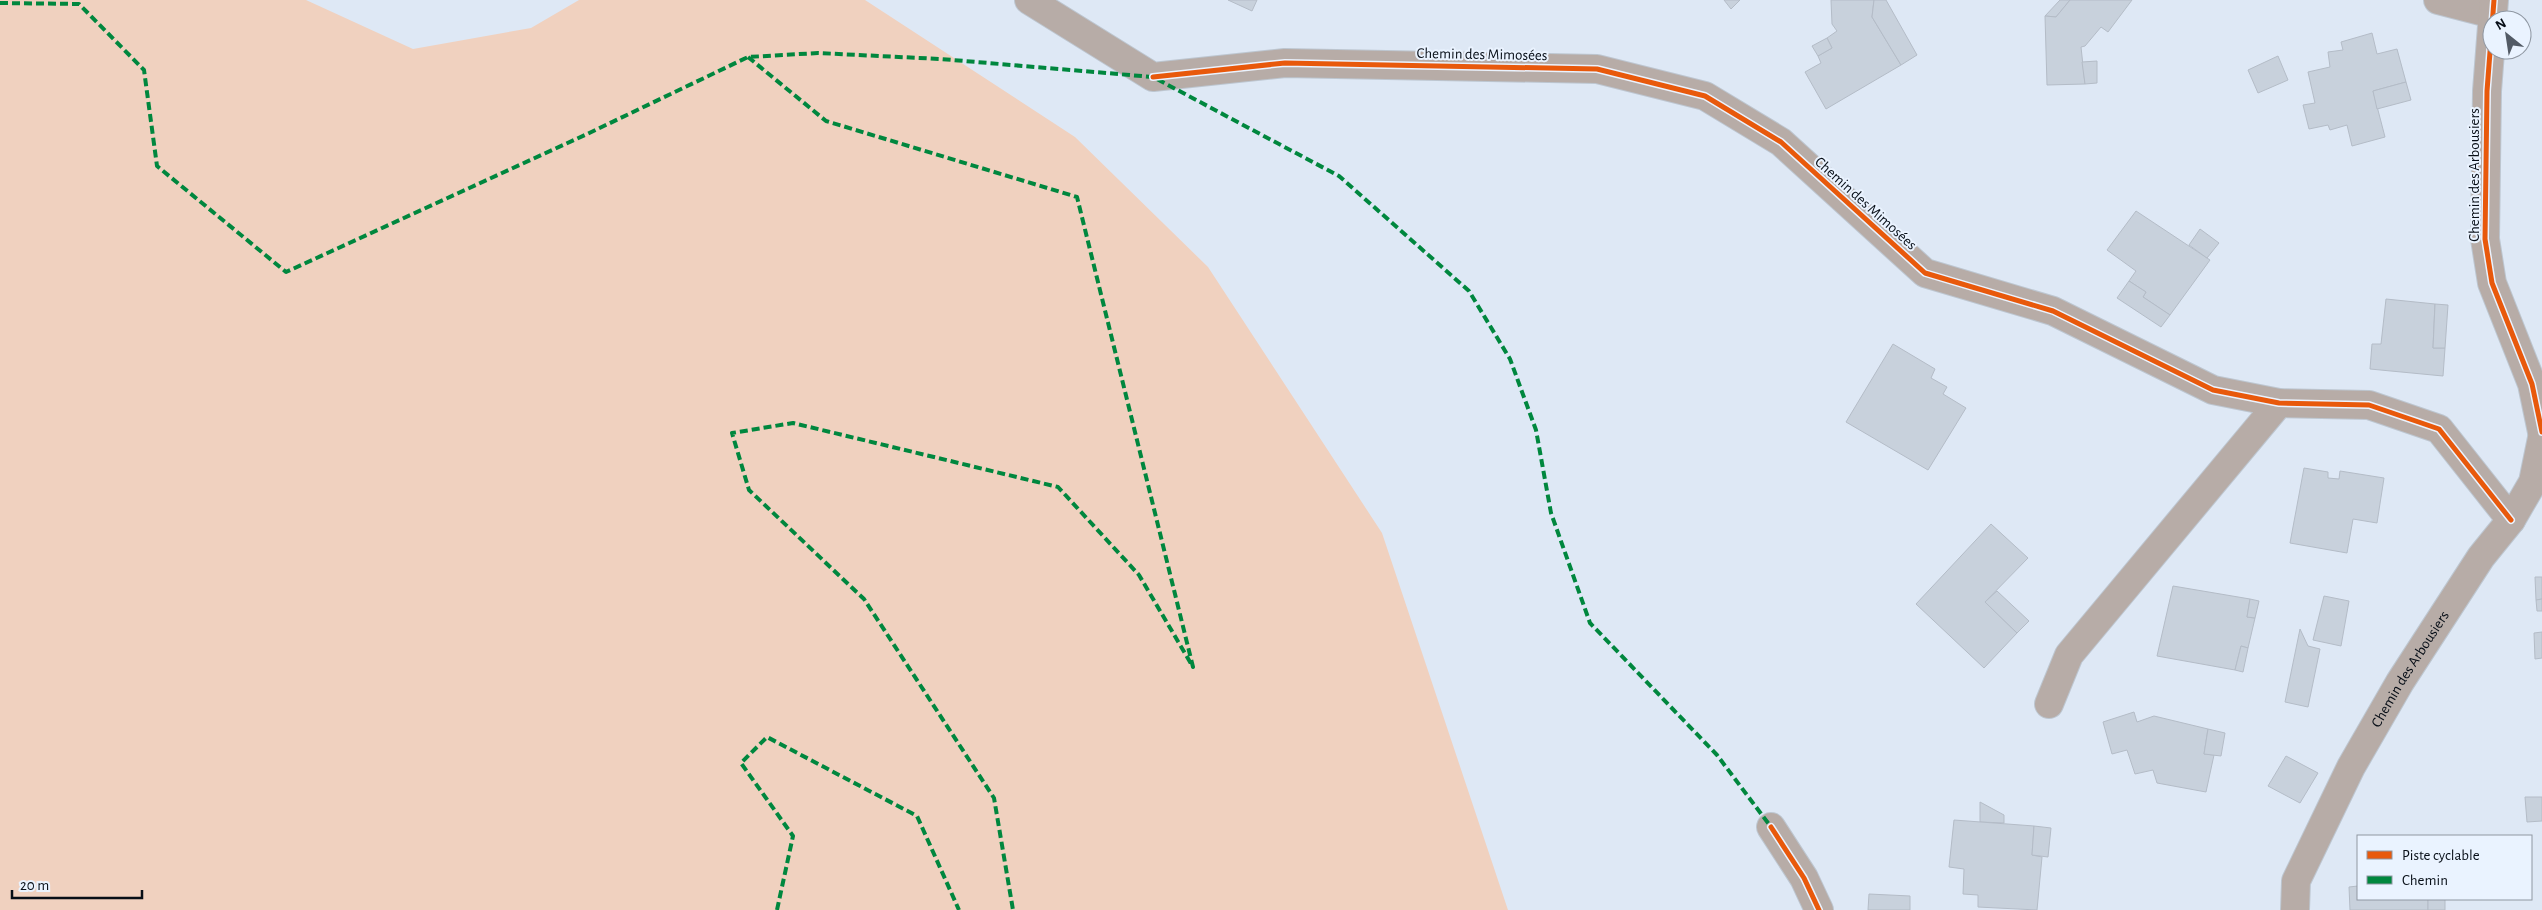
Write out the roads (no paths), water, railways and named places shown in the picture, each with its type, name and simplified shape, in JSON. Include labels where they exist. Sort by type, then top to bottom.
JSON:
[{"type":"street","name":"Chemin des Mimosées","points":[[1029,0],[1153,77],[1285,63],[1597,69],[1705,96],[1781,142],[1926,273],[2053,311],[2213,390],[2279,403],[2369,405],[2439,429],[2511,520]]},
{"type":"street","points":[[2438,0],[2493,7]]},
{"type":"street","name":"Chemin des Arbousiers","points":[[2493,7],[2487,91],[2485,239],[2492,283],[2532,384],[2542,432]]},
{"type":"street","points":[[2510,325],[2542,351]]},
{"type":"street","points":[[2049,704],[2069,654],[2279,403]]},
{"type":"street","name":"Chemin des Arbousiers","points":[[2294,910],[2296,881],[2351,767],[2411,665],[2481,557],[2511,520],[2533,482],[2542,438]]},
{"type":"street","points":[[1771,827],[1804,878],[1819,910]]}]
